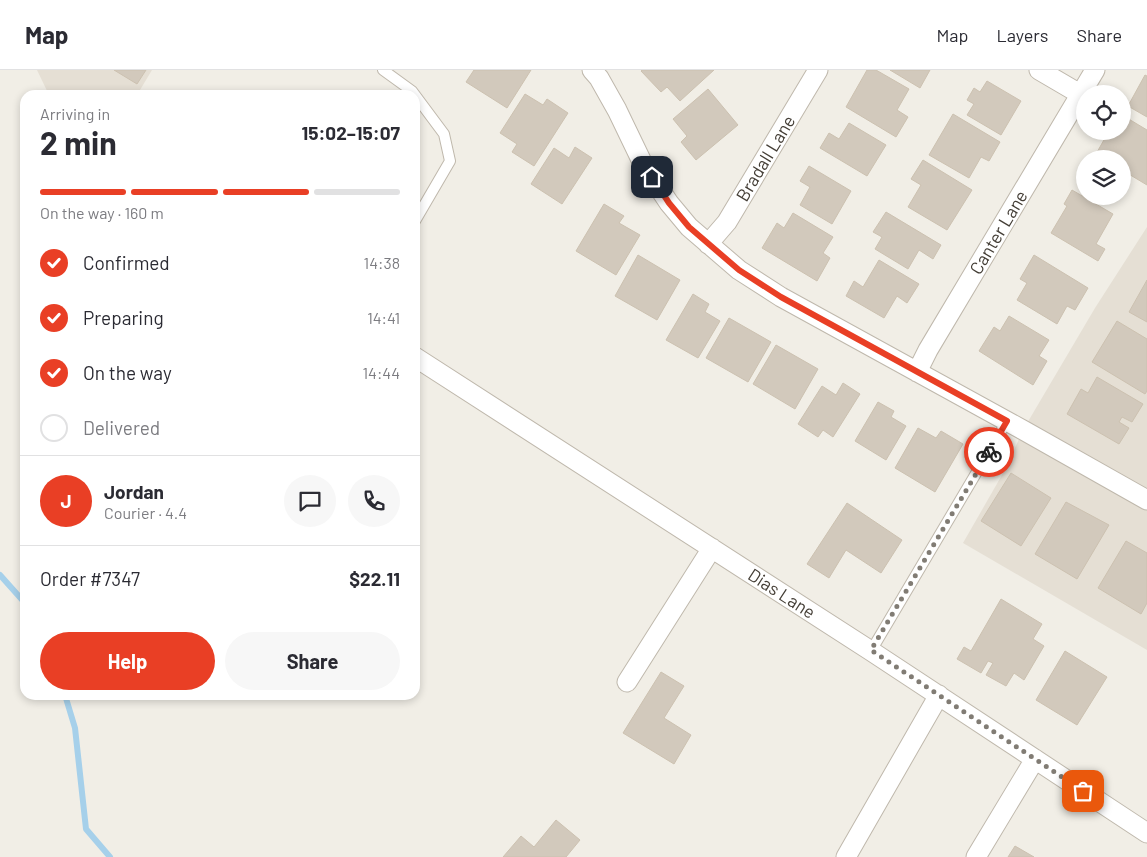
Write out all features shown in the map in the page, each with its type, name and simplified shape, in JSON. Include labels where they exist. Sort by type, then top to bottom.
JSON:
[{"type":"street","points":[[592,70],[599,78],[643,164],[669,203],[689,227],[739,270],[781,297],[917,372],[1144,492]]},
{"type":"street","name":"Bradall Lane","points":[[708,244],[727,222],[818,70]]},
{"type":"street","points":[[1039,70],[1076,92]]},
{"type":"street","name":"Canter Lane","points":[[1086,85],[1095,70]]},
{"type":"street","name":"Canter Lane","points":[[917,372],[928,350],[1076,101]]},
{"type":"street","name":"Dias Lane","points":[[420,360],[871,650],[1147,833]]},
{"type":"street","points":[[627,682],[712,548]]},
{"type":"street","points":[[846,857],[939,695]]},
{"type":"street","points":[[976,857],[1035,759]]},
{"type":"lane","points":[[382,70],[411,90]]},
{"type":"lane","points":[[420,102],[444,134],[450,161],[420,212]]},
{"type":"lane","points":[[871,650],[1007,421]]},
{"type":"shaded area","points":[[37,70],[152,70],[140,90],[47,90]]},
{"type":"shaded area","points":[[1147,227],[1147,650],[963,543],[1006,468],[1023,430],[1095,308]]},
{"type":"building","points":[[114,70],[146,70],[137,84]]},
{"type":"building","points":[[474,70],[531,70],[507,108],[466,82]]},
{"type":"building","points":[[642,70],[714,70],[680,101],[667,87],[661,92]]},
{"type":"building","points":[[867,70],[876,70],[909,89],[897,110],[908,117],[896,137],[846,107]]},
{"type":"building","points":[[890,70],[930,70],[920,88]]},
{"type":"building","points":[[1145,75],[1147,76],[1147,117],[1131,108],[1131,101]]},
{"type":"building","points":[[987,81],[1021,101],[1001,135],[967,115],[974,104],[967,100],[974,88],[980,92]]},
{"type":"building","points":[[708,89],[738,125],[696,160],[681,142],[687,136],[673,119]]},
{"type":"building","points":[[525,94],[543,105],[547,99],[568,113],[534,166],[512,152],[517,144],[500,133]]},
{"type":"building","points":[[953,114],[1000,142],[989,161],[981,157],[969,178],[929,155]]},
{"type":"building","points":[[1131,120],[1147,130],[1147,185],[1131,175],[1131,150],[1098,150],[1104,140],[1131,140]]},
{"type":"building","points":[[849,123],[886,145],[867,176],[820,148],[829,133],[839,139]]},
{"type":"building","points":[[575,147],[592,158],[562,204],[531,184],[554,148],[569,158]]},
{"type":"building","points":[[923,160],[972,190],[947,230],[908,207],[921,185],[911,179]]},
{"type":"building","points":[[809,166],[851,191],[832,224],[800,205],[810,187],[800,181]]},
{"type":"building","points":[[1072,190],[1076,192],[1076,205],[1098,205],[1113,214],[1096,244],[1105,249],[1098,261],[1051,233],[1067,206],[1064,204]]},
{"type":"building","points":[[604,204],[624,216],[619,223],[640,235],[616,275],[576,251]]},
{"type":"building","points":[[886,212],[941,245],[933,259],[919,250],[908,269],[875,249],[882,237],[873,232]]},
{"type":"building","points":[[793,213],[833,237],[823,253],[830,258],[817,281],[762,248],[777,223],[784,228]]},
{"type":"building","points":[[638,255],[680,280],[657,320],[615,296]]},
{"type":"building","points":[[1034,255],[1088,288],[1075,310],[1067,306],[1057,324],[1017,300],[1027,283],[1020,279]]},
{"type":"building","points":[[879,260],[919,284],[907,303],[897,296],[884,318],[846,296],[854,281],[863,287]]},
{"type":"building","points":[[1147,280],[1147,322],[1129,312]]},
{"type":"building","points":[[693,294],[709,304],[705,312],[720,321],[698,358],[666,340]]},
{"type":"building","points":[[1009,316],[1049,340],[1039,356],[1047,361],[1033,385],[979,351],[994,327],[1000,331]]},
{"type":"building","points":[[729,318],[771,342],[748,382],[706,358]]},
{"type":"building","points":[[1117,321],[1147,339],[1147,391],[1145,394],[1092,362]]},
{"type":"building","points":[[776,345],[818,369],[795,409],[753,384]]},
{"type":"building","points":[[1097,377],[1143,404],[1132,422],[1122,417],[1119,422],[1129,428],[1119,444],[1067,414],[1081,389],[1088,393]]},
{"type":"building","points":[[843,383],[860,394],[833,437],[823,430],[818,437],[798,424],[822,386],[836,395]]},
{"type":"building","points":[[878,402],[894,411],[891,417],[906,426],[886,460],[855,441]]},
{"type":"building","points":[[918,428],[936,438],[941,431],[963,444],[935,492],[895,468]]},
{"type":"building","points":[[1011,473],[1051,498],[1021,546],[981,521]]},
{"type":"building","points":[[1066,502],[1109,525],[1077,579],[1035,554]]},
{"type":"building","points":[[847,503],[902,540],[881,573],[846,550],[829,578],[807,564]]},
{"type":"building","points":[[1126,541],[1147,553],[1147,603],[1141,614],[1098,588]]},
{"type":"building","points":[[1001,599],[1042,624],[1033,639],[1044,646],[1024,680],[1014,673],[1006,686],[986,675],[993,663],[988,661],[981,673],[957,659],[964,647],[971,651]]},
{"type":"building","points":[[1065,651],[1107,677],[1077,725],[1036,700]]},
{"type":"building","points":[[661,672],[684,686],[664,718],[691,735],[674,764],[623,733]]},
{"type":"building","points":[[556,820],[580,840],[566,857],[503,857],[521,836],[534,847]]},
{"type":"building","points":[[1015,846],[1034,857],[1008,857]]},
{"type":"waterway","points":[[0,575],[20,597]]},
{"type":"waterway","points":[[67,700],[75,728],[86,829],[110,857]]},
{"type":"way so far","points":[[989,452],[871,650],[1083,791]]},
{"type":"route","points":[[652,177],[669,203],[689,227],[739,270],[781,297],[1007,421],[989,452]]}]
